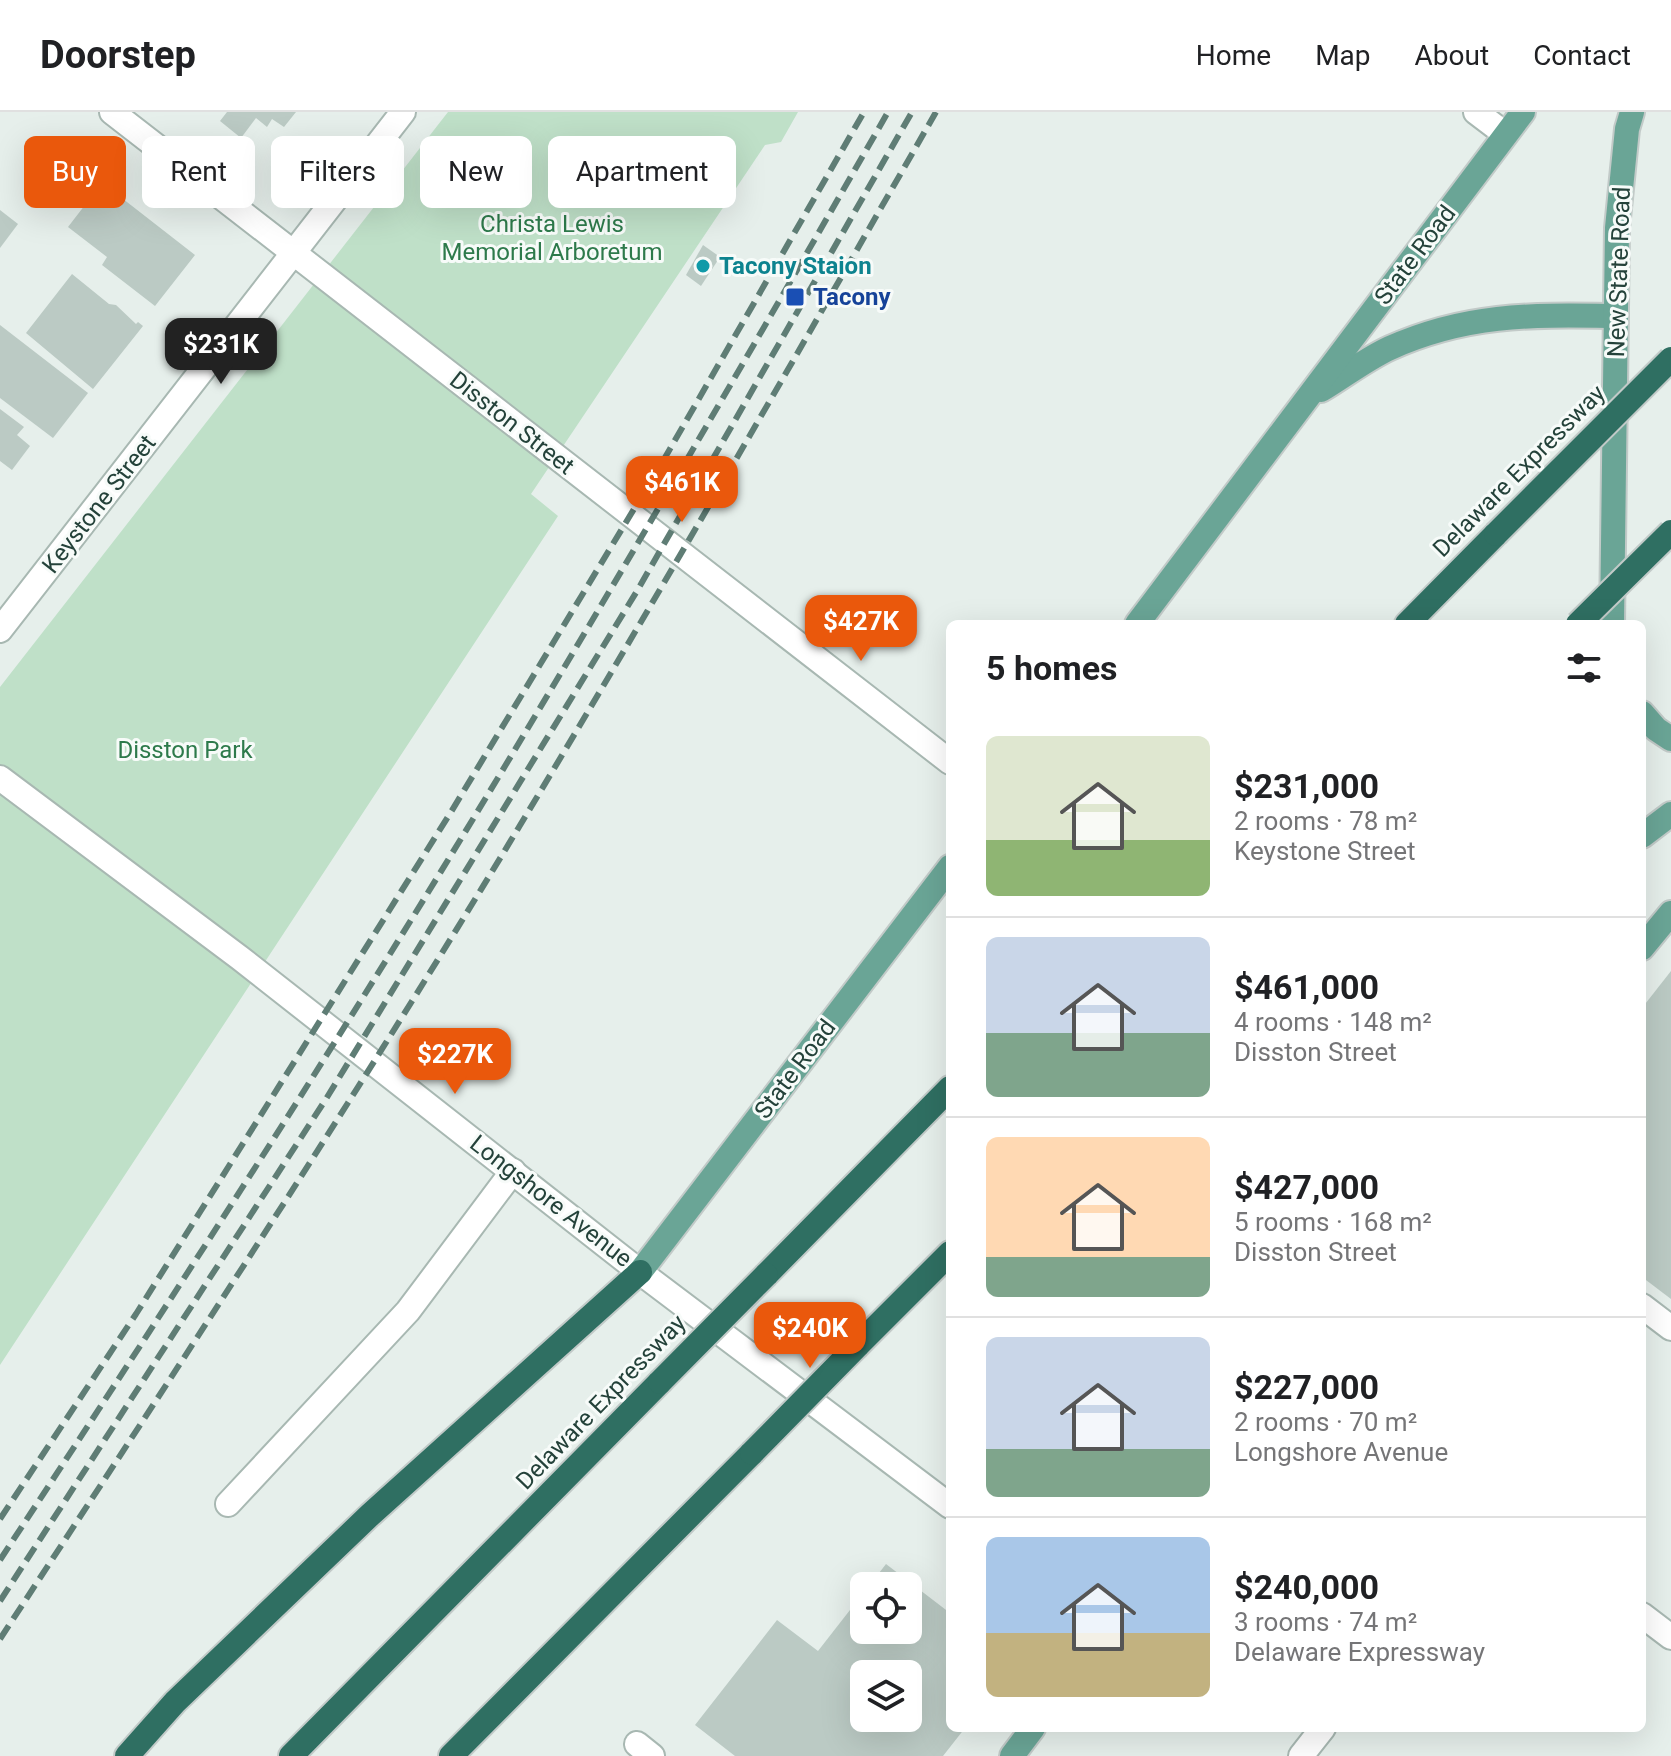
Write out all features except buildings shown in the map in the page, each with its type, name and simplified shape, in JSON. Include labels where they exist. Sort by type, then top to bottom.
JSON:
[{"type":"highway","name":"Delaware Expressway","points":[[1411,620],[1671,359]]},
{"type":"highway","points":[[1582,620],[1671,532]]},
{"type":"highway","name":"Delaware Expressway","points":[[291,1756],[946,1092]]},
{"type":"highway","points":[[451,1756],[946,1257]]},
{"type":"highway","points":[[127,1756],[175,1702],[370,1515],[640,1272]]},
{"type":"main road","name":"State Road","points":[[1140,620],[1523,112]]},
{"type":"main road","name":"New State Road","points":[[1612,620],[1617,228],[1627,129],[1632,112]]},
{"type":"main road","name":"State Road","points":[[1309,398],[1389,348],[1458,324],[1516,315],[1616,316]]},
{"type":"main road","points":[[1646,718],[1671,739]]},
{"type":"main road","points":[[1646,833],[1671,814]]},
{"type":"main road","name":"State Road","points":[[640,1272],[946,872]]},
{"type":"main road","points":[[1646,943],[1671,913]]},
{"type":"main road","points":[[1012,1756],[1030,1732]]},
{"type":"street","name":"Disston Street","points":[[112,112],[946,759]]},
{"type":"street","name":"Keystone Street","points":[[0,630],[403,112]]},
{"type":"street","points":[[1476,112],[1505,134]]},
{"type":"street","name":"Longshore Avenue","points":[[0,778],[240,958],[640,1272],[946,1503]]},
{"type":"street","points":[[228,1504],[408,1311],[513,1171]]},
{"type":"street","points":[[1646,1309],[1671,1328]]},
{"type":"street","points":[[1646,1618],[1671,1637]]},
{"type":"street","points":[[1301,1756],[1320,1732]]},
{"type":"green space","name":"Disston Park","points":[[448,112],[798,112],[781,142],[765,145],[736,188],[736,136],[548,136],[548,208],[723,208],[531,494],[558,516],[0,1365],[0,687],[373,208],[404,208],[404,168],[420,148],[420,208],[532,208],[532,136],[429,136]]},
{"type":"railway","points":[[0,1519],[136,1314],[451,812],[663,461],[864,112]]},
{"type":"railway","points":[[0,1560],[416,913],[631,555],[888,112]]},
{"type":"railway","points":[[0,1601],[326,1099],[637,591],[912,112]]},
{"type":"railway","points":[[0,1639],[263,1235],[456,930],[677,560],[936,112]]},
{"type":"place","name":"Tacony Staion","points":[[703,266]]},
{"type":"place","name":"Tacony","points":[[795,297]]},
{"type":"park label","name":"Christa Lewis Memorial Arboretum","points":[[552,238]]}]
